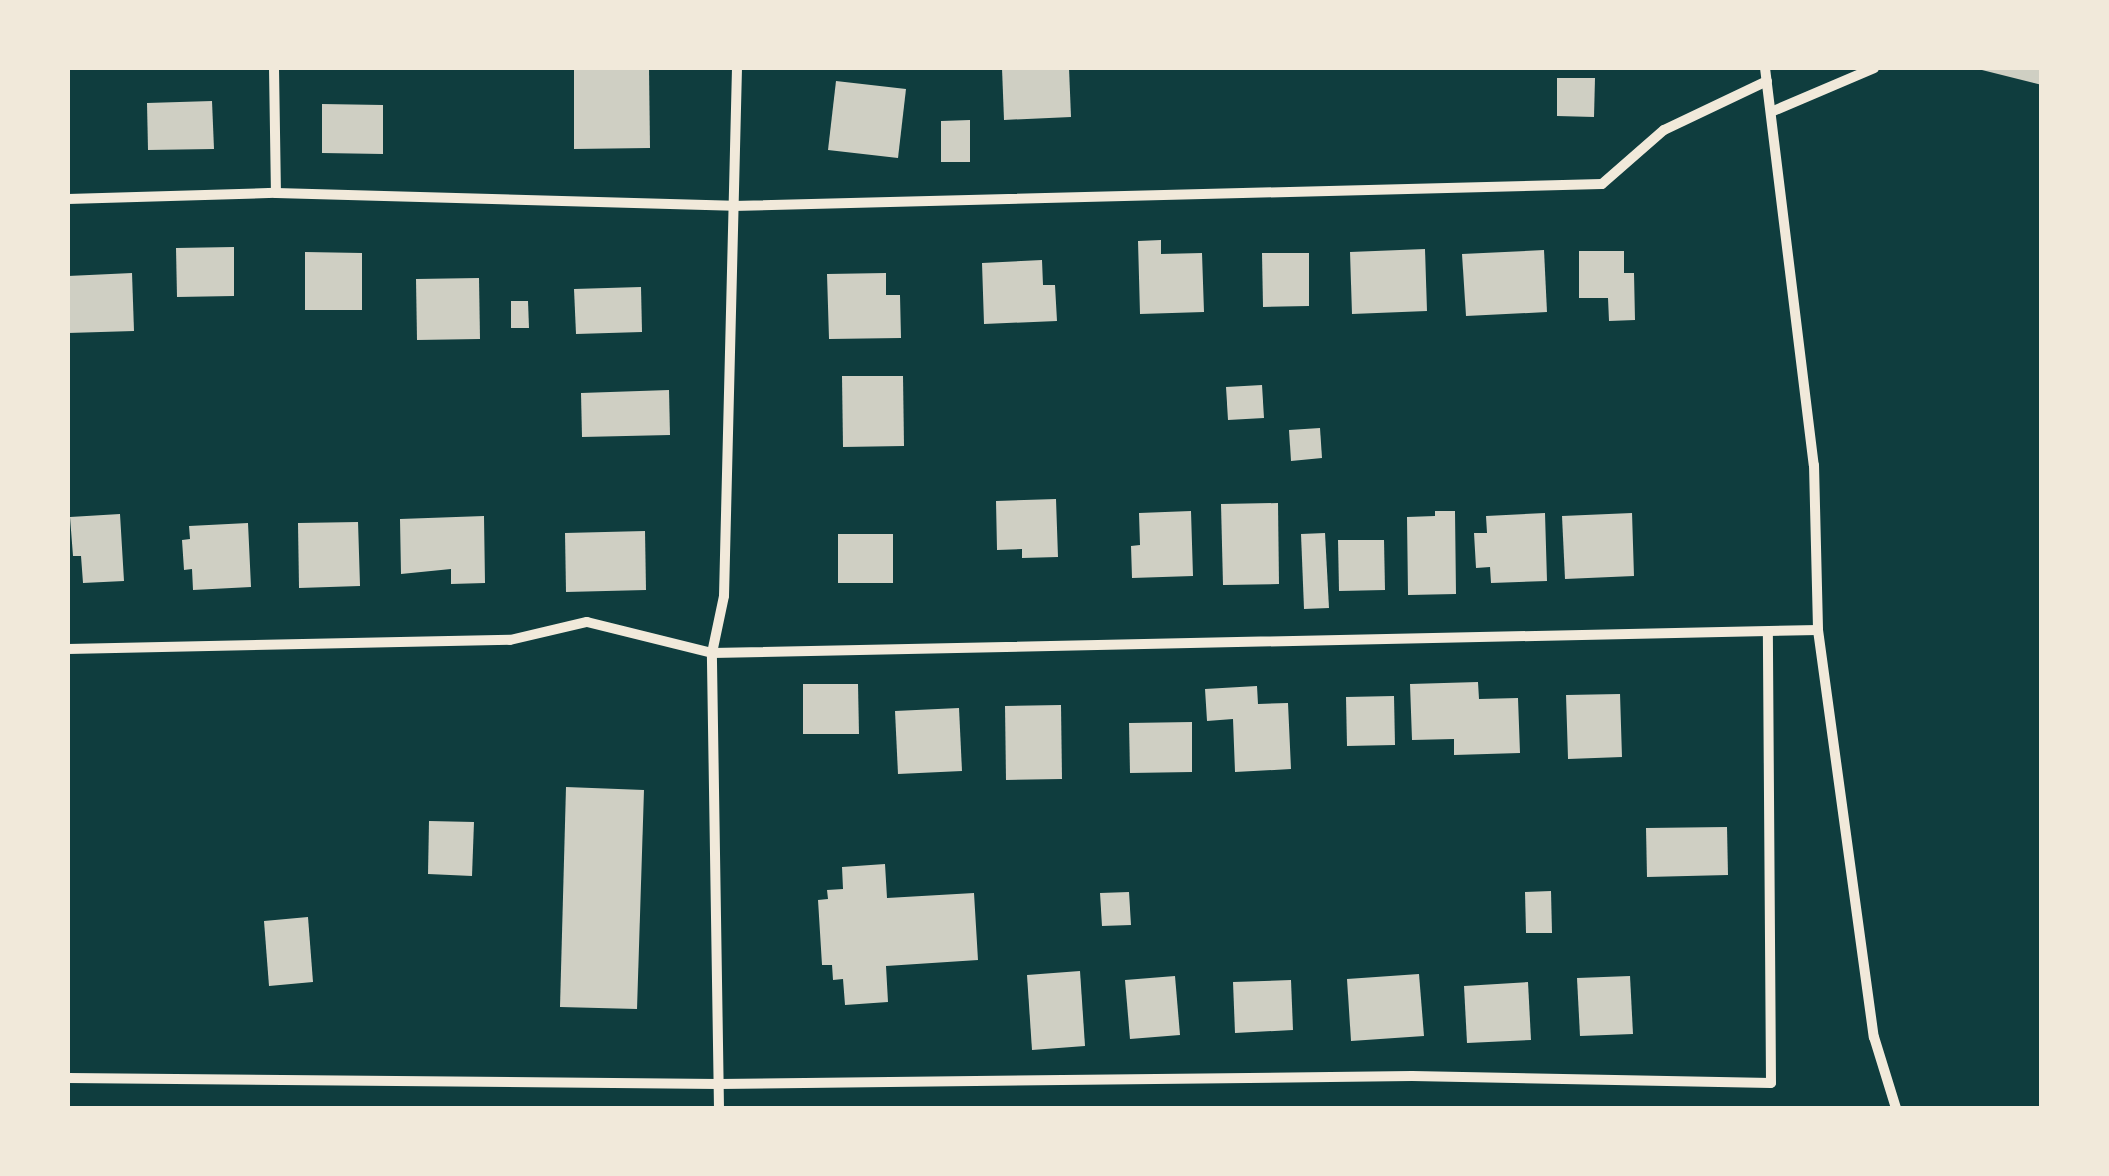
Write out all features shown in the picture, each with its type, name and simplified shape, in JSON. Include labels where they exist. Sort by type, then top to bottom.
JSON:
[{"type":"street","points":[[274,68],[276,193]]},
{"type":"street","points":[[719,1108],[712,652],[724,596],[737,68]]},
{"type":"street","points":[[1766,68],[1814,465],[1818,630],[1874,1037],[1896,1108]]},
{"type":"street","points":[[1771,112],[1874,68]]},
{"type":"street","points":[[68,199],[276,193],[734,206],[1602,184],[1664,130],[1767,81]]},
{"type":"street","points":[[68,649],[510,640],[587,622],[712,652],[1818,630]]},
{"type":"street","points":[[68,1078],[718,1084],[1412,1076],[1771,1084],[1768,632]]},
{"type":"building","points":[[574,68],[649,68],[650,148],[574,149]]},
{"type":"building","points":[[1002,68],[1069,68],[1071,117],[1004,120]]},
{"type":"building","points":[[2042,68],[2042,85],[1978,69]]},
{"type":"building","points":[[1557,78],[1595,78],[1594,117],[1557,116]]},
{"type":"building","points":[[836,81],[906,89],[898,158],[828,150]]},
{"type":"building","points":[[212,101],[214,149],[148,150],[147,103]]},
{"type":"building","points":[[322,104],[383,105],[383,154],[322,153]]},
{"type":"building","points":[[970,120],[970,162],[941,162],[941,121]]},
{"type":"building","points":[[1161,240],[1161,254],[1202,253],[1204,312],[1140,314],[1138,241]]},
{"type":"building","points":[[234,247],[234,296],[177,297],[176,248]]},
{"type":"building","points":[[1425,249],[1427,311],[1352,314],[1350,252]]},
{"type":"building","points":[[1544,250],[1547,312],[1466,316],[1462,254]]},
{"type":"building","points":[[1579,251],[1624,251],[1624,273],[1634,273],[1635,320],[1609,321],[1608,298],[1579,298]]},
{"type":"building","points":[[305,252],[362,253],[362,310],[305,310]]},
{"type":"building","points":[[1262,253],[1309,253],[1309,306],[1263,307]]},
{"type":"building","points":[[1042,260],[1043,285],[1055,285],[1057,321],[984,324],[982,263]]},
{"type":"building","points":[[132,273],[134,331],[68,333],[68,276]]},
{"type":"building","points":[[886,273],[886,295],[900,295],[901,338],[829,339],[827,274]]},
{"type":"building","points":[[479,278],[480,339],[417,340],[416,279]]},
{"type":"building","points":[[641,287],[642,332],[576,334],[574,289]]},
{"type":"building","points":[[511,301],[528,301],[529,328],[511,328]]},
{"type":"building","points":[[842,376],[903,376],[904,446],[843,447]]},
{"type":"building","points":[[1262,385],[1264,418],[1228,420],[1226,387]]},
{"type":"building","points":[[669,390],[670,435],[582,437],[581,393]]},
{"type":"building","points":[[1320,428],[1322,458],[1291,461],[1289,430]]},
{"type":"building","points":[[1056,499],[1058,557],[1022,558],[1022,549],[997,550],[996,501]]},
{"type":"building","points":[[1278,503],[1279,584],[1223,585],[1221,504]]},
{"type":"building","points":[[1191,511],[1193,576],[1132,578],[1131,546],[1140,545],[1139,513]]},
{"type":"building","points":[[1435,511],[1455,511],[1456,594],[1408,595],[1407,517],[1435,516]]},
{"type":"building","points":[[1545,513],[1547,581],[1491,583],[1490,567],[1476,568],[1474,533],[1487,533],[1486,516]]},
{"type":"building","points":[[1632,513],[1634,576],[1565,579],[1562,516]]},
{"type":"building","points":[[120,514],[124,581],[83,583],[81,556],[73,556],[70,517]]},
{"type":"building","points":[[484,516],[485,583],[451,584],[451,569],[401,574],[400,519]]},
{"type":"building","points":[[358,522],[360,586],[299,588],[298,523]]},
{"type":"building","points":[[248,523],[251,587],[193,590],[192,569],[184,570],[182,540],[190,539],[189,526]]},
{"type":"building","points":[[645,531],[646,590],[566,592],[565,533]]},
{"type":"building","points":[[1325,533],[1329,608],[1304,609],[1301,534]]},
{"type":"building","points":[[838,534],[893,534],[893,583],[838,583]]},
{"type":"building","points":[[1338,540],[1384,540],[1385,590],[1339,591]]},
{"type":"building","points":[[1478,682],[1479,699],[1518,698],[1520,753],[1454,755],[1454,739],[1412,740],[1410,684]]},
{"type":"building","points":[[803,684],[858,684],[859,734],[803,734]]},
{"type":"building","points":[[1257,686],[1258,704],[1288,703],[1291,769],[1235,772],[1233,719],[1207,721],[1205,689]]},
{"type":"building","points":[[1620,694],[1622,757],[1568,759],[1566,695]]},
{"type":"building","points":[[1394,696],[1395,745],[1347,746],[1346,697]]},
{"type":"building","points":[[1061,705],[1062,779],[1006,780],[1005,706]]},
{"type":"building","points":[[959,708],[962,771],[898,774],[895,711]]},
{"type":"building","points":[[1192,722],[1192,772],[1130,773],[1129,723]]},
{"type":"building","points":[[566,787],[644,790],[637,1009],[560,1007]]},
{"type":"building","points":[[429,821],[474,822],[472,876],[428,874]]},
{"type":"building","points":[[1727,827],[1728,875],[1647,877],[1646,828]]},
{"type":"building","points":[[885,864],[887,898],[974,893],[978,960],[886,966],[888,1002],[845,1005],[843,979],[833,980],[832,965],[822,965],[818,900],[828,899],[827,890],[843,889],[842,867]]},
{"type":"building","points":[[1551,891],[1552,933],[1526,933],[1525,892]]},
{"type":"building","points":[[1129,892],[1131,925],[1102,926],[1100,893]]},
{"type":"building","points":[[308,917],[313,982],[269,986],[264,921]]},
{"type":"building","points":[[1080,971],[1085,1046],[1032,1050],[1027,975]]},
{"type":"building","points":[[1419,974],[1424,1036],[1351,1041],[1347,979]]},
{"type":"building","points":[[1175,976],[1180,1035],[1130,1039],[1125,980]]},
{"type":"building","points":[[1630,976],[1633,1034],[1580,1036],[1577,978]]},
{"type":"building","points":[[1291,980],[1293,1030],[1235,1033],[1233,982]]},
{"type":"building","points":[[1528,982],[1531,1040],[1467,1043],[1464,986]]}]
